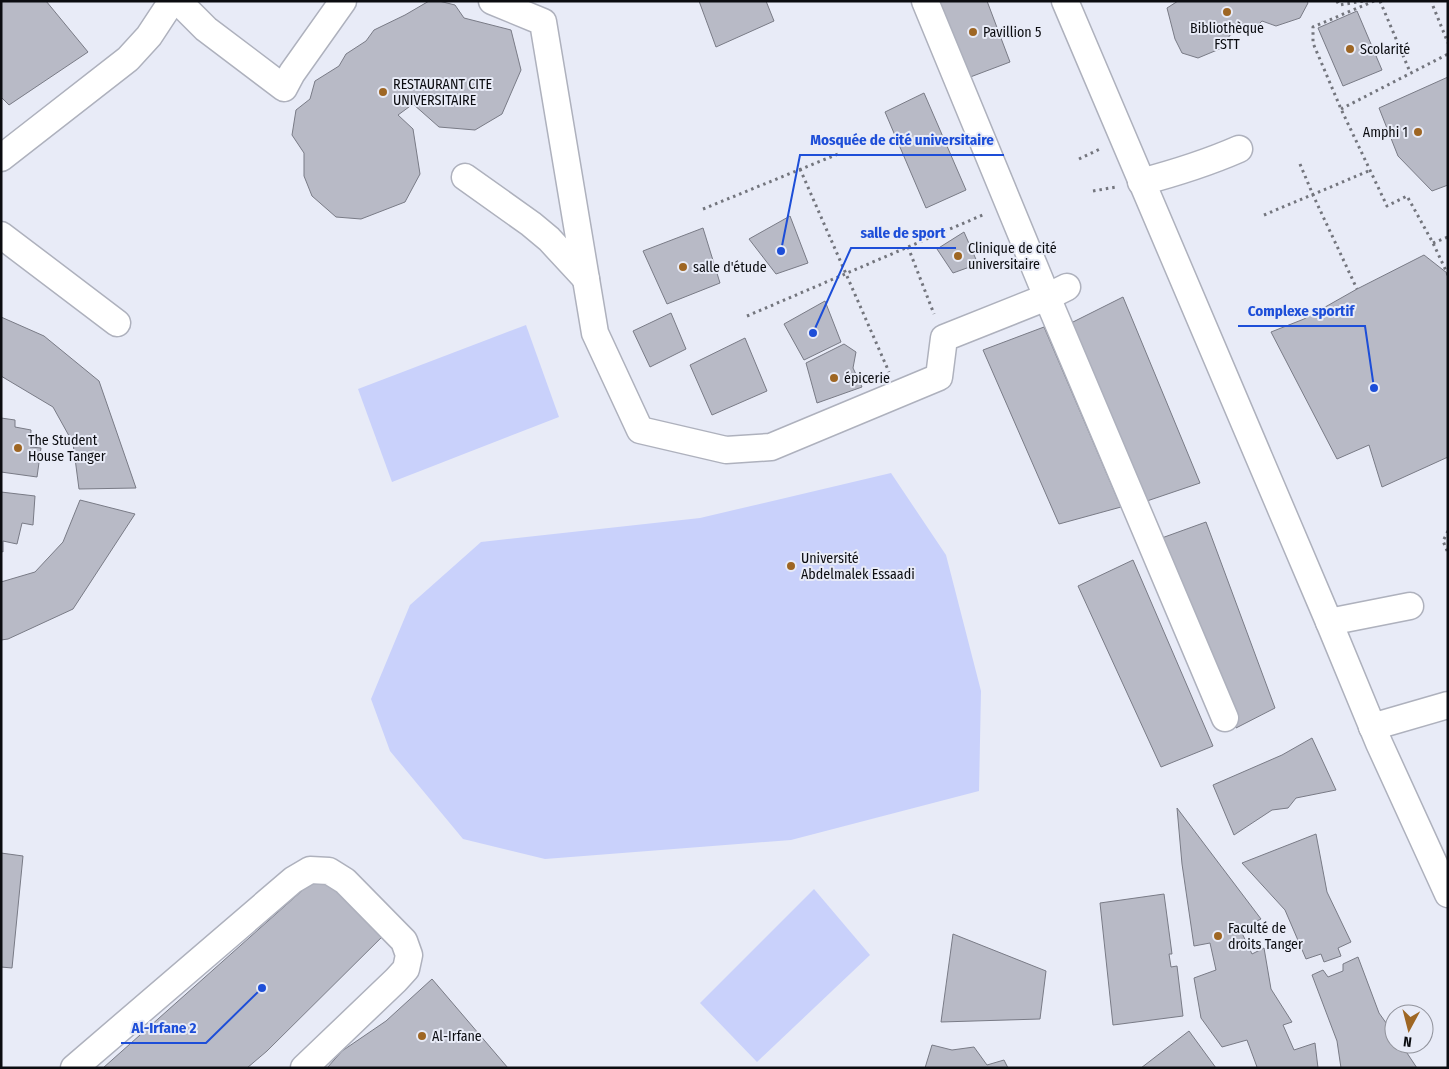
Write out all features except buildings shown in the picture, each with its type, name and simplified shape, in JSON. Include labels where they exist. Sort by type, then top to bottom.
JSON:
[{"type":"street","points":[[1,158],[128,59],[149,36],[172,1]]},
{"type":"street","points":[[178,1],[206,29],[284,88],[292,73],[343,1]]},
{"type":"street","points":[[492,1],[543,22],[595,333],[640,430],[726,450],[771,447],[939,377],[944,338],[1057,292]]},
{"type":"street","points":[[925,1],[1009,204],[1057,292],[1225,718]]},
{"type":"street","points":[[1065,1],[1372,727],[1448,894]]},
{"type":"street","points":[[1141,182],[1214,160],[1239,148]]},
{"type":"street","points":[[465,177],[550,239],[586,279]]},
{"type":"street","points":[[1,235],[117,323]]},
{"type":"street","points":[[1329,622],[1410,606]]},
{"type":"street","points":[[1372,727],[1448,706]]},
{"type":"street","points":[[74,1068],[293,880],[310,870],[328,871],[345,881],[404,941],[409,955],[406,969],[396,980],[304,1068]]},
{"type":"path","points":[[1337,1],[1338,5],[1364,1]]},
{"type":"path","points":[[1374,1],[1313,27],[1313,43],[1340,109],[1387,206],[1407,196],[1448,275]]},
{"type":"path","points":[[1380,1],[1410,72]]},
{"type":"path","points":[[1432,6],[1448,43]]},
{"type":"path","points":[[1340,109],[1448,54]]},
{"type":"path","points":[[703,209],[838,154]]},
{"type":"path","points":[[1300,164],[1357,289]]},
{"type":"path","points":[[800,169],[899,394]]},
{"type":"path","points":[[1264,215],[1371,170]]},
{"type":"path","points":[[747,316],[1009,204]]},
{"type":"path","points":[[1433,243],[1448,237]]},
{"type":"path","points":[[908,247],[944,338]]},
{"type":"path","points":[[1448,531],[1443,541],[1448,553]]},
{"type":"shaded area","points":[[526,325],[559,417],[392,482],[358,389]]},
{"type":"shaded area","points":[[891,473],[946,555],[981,691],[979,791],[791,840],[545,859],[463,839],[390,751],[371,699],[410,605],[481,542],[700,518]]},
{"type":"shaded area","points":[[814,889],[870,955],[757,1062],[700,1003]]},
{"type":"place","name":"Bibliothèque FSTT","points":[[1227,12]]},
{"type":"place","name":"Pavillion 5","points":[[973,32]]},
{"type":"place","name":"Scolarité","points":[[1350,49]]},
{"type":"place","name":"RESTAURANT CITE UNIVERSITAIRE","points":[[383,92]]},
{"type":"place","name":"Amphi 1","points":[[1418,132]]},
{"type":"place","name":"Mosquée de cité universitaire","points":[[781,251]]},
{"type":"place","name":"Clinique de cité universitaire","points":[[958,256]]},
{"type":"place","name":"salle d'étude","points":[[683,267]]},
{"type":"place","name":"salle de sport","points":[[813,333]]},
{"type":"place","name":"épicerie","points":[[834,378]]},
{"type":"place","name":"Complexe sportif","points":[[1374,388]]},
{"type":"place","name":"The Student House Tanger","points":[[18,448]]},
{"type":"place","name":"Université Abdelmalek Essaadi","points":[[791,566]]},
{"type":"place","name":"Faculté de droits Tanger","points":[[1218,936]]},
{"type":"place","name":"Al-Irfane 2","points":[[262,988]]},
{"type":"place","name":"Al-Irfane","points":[[422,1036]]}]
